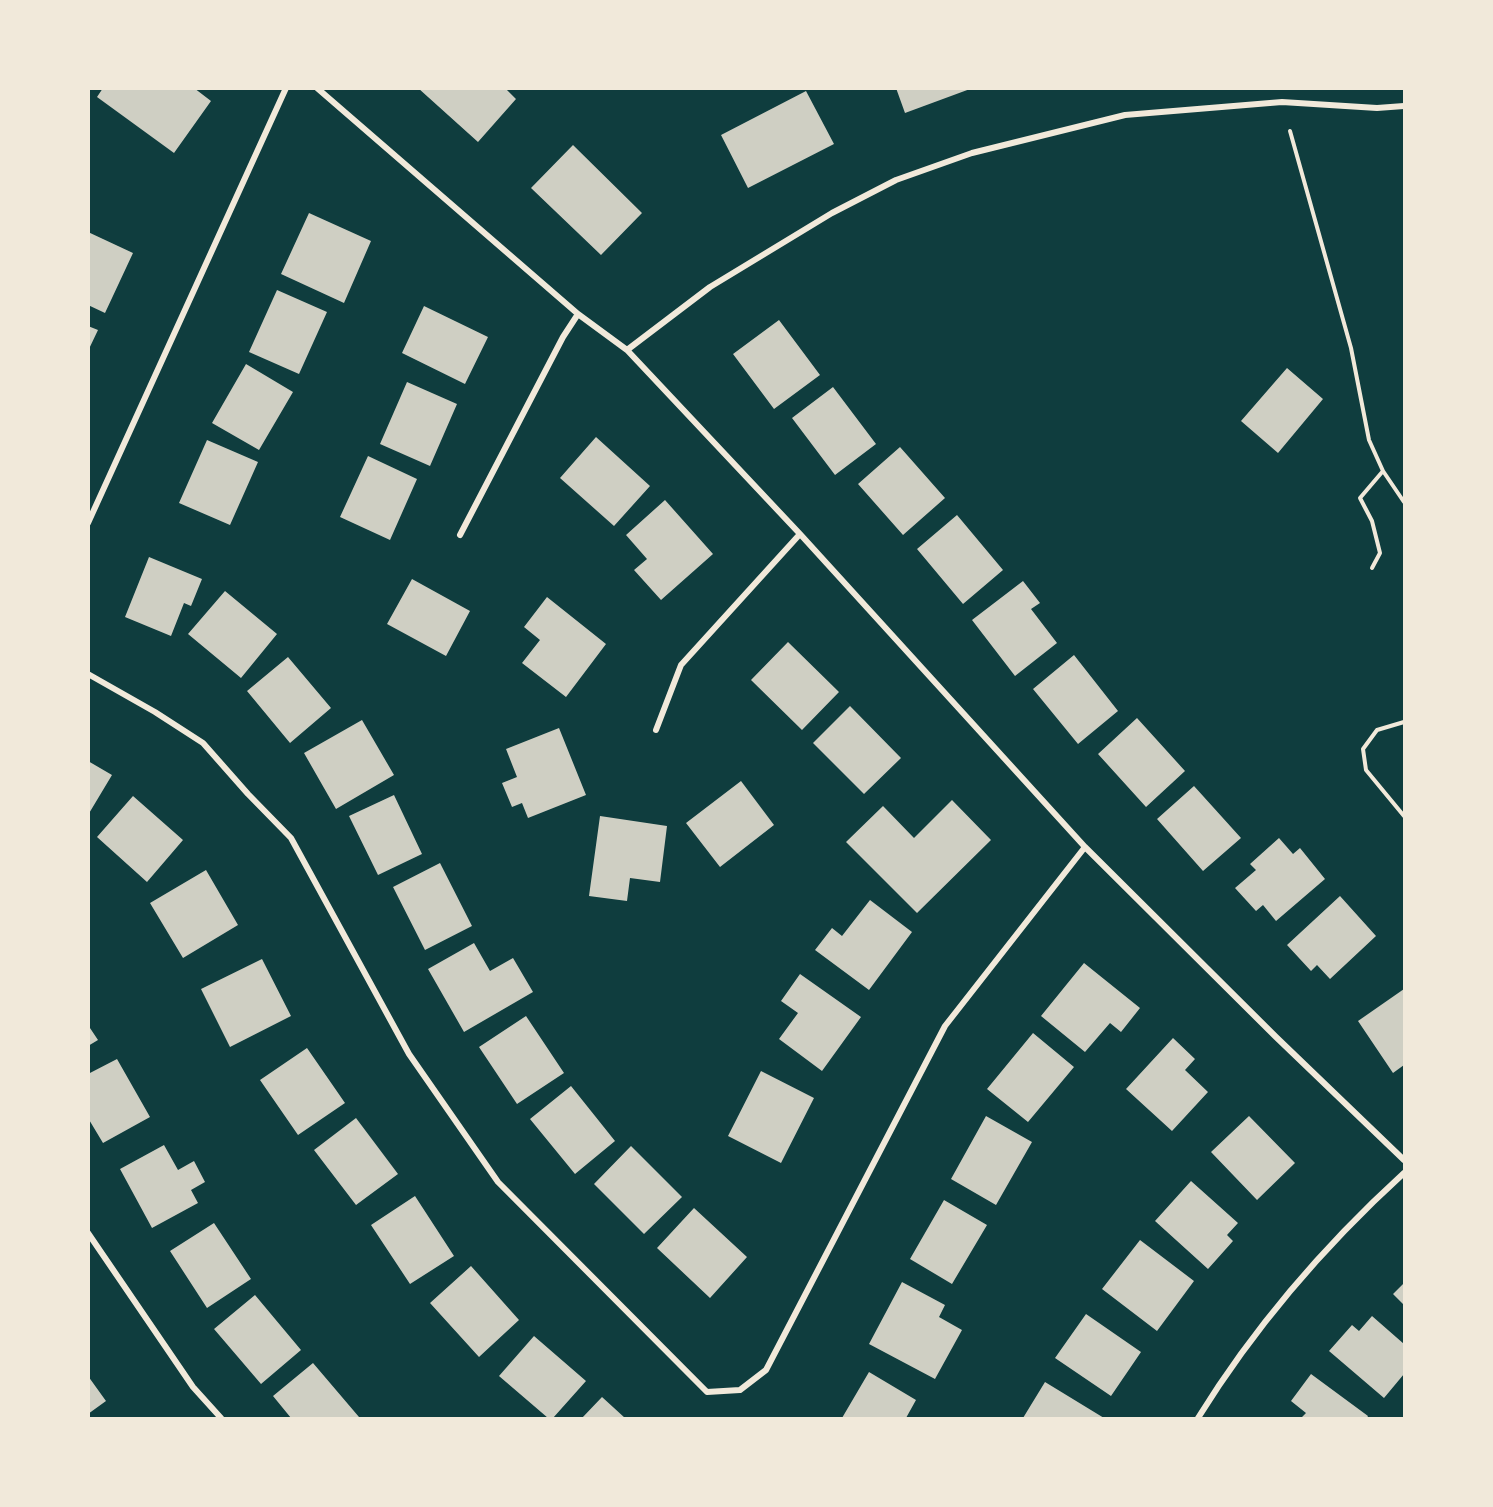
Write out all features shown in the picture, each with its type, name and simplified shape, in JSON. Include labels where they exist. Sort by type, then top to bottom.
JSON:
[{"type":"street","points":[[88,524],[286,88]]},
{"type":"street","points":[[316,88],[578,314],[627,350],[800,534],[1085,847],[1276,1037],[1404,1160]]},
{"type":"street","points":[[627,350],[710,287],[831,213],[896,180],[972,153],[1125,115],[1282,102],[1377,108],[1404,106]]},
{"type":"street","points":[[460,535],[563,337],[578,314]]},
{"type":"street","points":[[656,730],[681,665],[800,534]]},
{"type":"street","points":[[88,674],[155,712],[203,743],[291,838],[409,1054],[498,1182],[707,1392],[740,1390],[766,1370],[945,1026],[1085,847]]},
{"type":"street","points":[[1198,1419],[1252,1338],[1293,1286],[1337,1237],[1404,1173]]},
{"type":"street","points":[[88,1233],[193,1387],[221,1419]]},
{"type":"path","points":[[1290,131],[1351,348],[1369,440],[1383,471],[1404,502]]},
{"type":"path","points":[[1372,568],[1380,554],[1372,521],[1360,498],[1383,471]]},
{"type":"path","points":[[1404,722],[1377,730],[1363,748],[1366,770],[1404,816]]},
{"type":"building","points":[[103,88],[194,88],[211,101],[174,153],[97,97]]},
{"type":"building","points":[[418,88],[505,88],[516,99],[478,142]]},
{"type":"building","points":[[896,88],[970,88],[970,89],[905,113]]},
{"type":"building","points":[[806,91],[834,144],[748,188],[721,135]]},
{"type":"building","points":[[573,145],[642,213],[601,255],[531,188]]},
{"type":"building","points":[[309,213],[371,241],[344,303],[281,274]]},
{"type":"building","points":[[88,232],[133,253],[105,313],[88,305]]},
{"type":"building","points":[[277,290],[327,312],[299,374],[249,352]]},
{"type":"building","points":[[424,306],[488,337],[465,384],[402,353]]},
{"type":"building","points":[[779,320],[820,375],[774,409],[733,354]]},
{"type":"building","points":[[88,326],[98,330],[88,351]]},
{"type":"building","points":[[246,364],[293,392],[259,450],[212,423]]},
{"type":"building","points":[[1287,368],[1323,399],[1278,453],[1241,421]]},
{"type":"building","points":[[407,382],[457,404],[430,466],[380,444]]},
{"type":"building","points":[[833,387],[876,444],[835,475],[792,418]]},
{"type":"building","points":[[596,437],[650,486],[614,526],[560,478]]},
{"type":"building","points":[[207,440],[258,462],[230,525],[179,503]]},
{"type":"building","points":[[900,447],[945,498],[903,535],[858,484]]},
{"type":"building","points":[[368,456],[417,479],[390,540],[340,517]]},
{"type":"building","points":[[665,500],[713,554],[661,600],[634,570],[647,559],[626,535]]},
{"type":"building","points":[[957,515],[1003,570],[963,604],[917,549]]},
{"type":"building","points":[[149,557],[202,579],[191,606],[184,603],[171,636],[125,617]]},
{"type":"building","points":[[412,579],[470,611],[446,656],[387,624]]},
{"type":"building","points":[[1023,581],[1040,603],[1031,609],[1057,643],[1015,676],[972,620]]},
{"type":"building","points":[[225,591],[277,634],[241,678],[188,634]]},
{"type":"building","points":[[547,597],[606,644],[566,697],[522,663],[540,640],[524,627]]},
{"type":"building","points":[[788,642],[839,692],[802,730],[751,680]]},
{"type":"building","points":[[1074,655],[1118,711],[1078,744],[1033,689]]},
{"type":"building","points":[[288,657],[331,708],[290,743],[247,691]]},
{"type":"building","points":[[850,706],[901,758],[864,794],[813,743]]},
{"type":"building","points":[[1137,718],[1185,771],[1146,807],[1098,754]]},
{"type":"building","points":[[362,720],[394,775],[336,809],[304,753]]},
{"type":"building","points":[[559,728],[586,795],[528,818],[522,803],[512,807],[502,783],[517,777],[506,749]]},
{"type":"building","points":[[88,761],[112,775],[88,815]]},
{"type":"building","points":[[741,781],[774,825],[720,867],[686,823]]},
{"type":"building","points":[[1194,786],[1241,838],[1203,871],[1157,819]]},
{"type":"building","points":[[394,795],[422,854],[378,875],[349,816]]},
{"type":"building","points":[[133,796],[183,840],[147,882],[97,837]]},
{"type":"building","points":[[952,800],[991,840],[917,913],[846,842],[883,806],[914,838]]},
{"type":"building","points":[[600,816],[667,826],[660,882],[630,878],[627,901],[589,896]]},
{"type":"building","points":[[1279,838],[1293,854],[1300,848],[1325,879],[1276,921],[1263,905],[1256,911],[1235,888],[1256,870],[1250,864]]},
{"type":"building","points":[[440,863],[472,926],[425,950],[393,887]]},
{"type":"building","points":[[206,870],[238,925],[183,958],[150,903]]},
{"type":"building","points":[[1340,896],[1376,936],[1330,979],[1317,965],[1311,971],[1287,945]]},
{"type":"building","points":[[870,900],[912,932],[869,990],[815,950],[832,928],[842,936]]},
{"type":"building","points":[[474,943],[490,971],[513,958],[533,992],[464,1032],[428,969]]},
{"type":"building","points":[[262,959],[291,1016],[230,1047],[201,989]]},
{"type":"building","points":[[1084,963],[1140,1008],[1121,1032],[1110,1023],[1085,1052],[1041,1016]]},
{"type":"building","points":[[800,974],[861,1017],[822,1071],[779,1039],[798,1013],[781,1001]]},
{"type":"building","points":[[1404,989],[1404,1065],[1393,1073],[1358,1021]]},
{"type":"building","points":[[526,1016],[564,1073],[517,1104],[479,1047]]},
{"type":"building","points":[[88,1025],[98,1040],[88,1046]]},
{"type":"building","points":[[1033,1033],[1074,1067],[1028,1122],[987,1089]]},
{"type":"building","points":[[1173,1038],[1195,1059],[1185,1070],[1208,1092],[1172,1131],[1126,1089]]},
{"type":"building","points":[[307,1048],[345,1103],[298,1135],[260,1080]]},
{"type":"building","points":[[117,1059],[150,1117],[103,1143],[88,1118],[88,1074]]},
{"type":"building","points":[[761,1071],[814,1098],[781,1163],[728,1136]]},
{"type":"building","points":[[571,1086],[615,1141],[575,1174],[530,1119]]},
{"type":"building","points":[[986,1116],[1032,1142],[996,1205],[951,1179]]},
{"type":"building","points":[[1249,1116],[1295,1163],[1257,1200],[1211,1152]]},
{"type":"building","points":[[356,1118],[398,1174],[356,1205],[314,1150]]},
{"type":"building","points":[[164,1145],[178,1170],[194,1161],[205,1182],[191,1190],[198,1203],[152,1228],[120,1169]]},
{"type":"building","points":[[631,1146],[682,1197],[644,1234],[594,1184]]},
{"type":"building","points":[[1191,1181],[1238,1223],[1227,1235],[1233,1241],[1208,1269],[1155,1221]]},
{"type":"building","points":[[415,1196],[454,1256],[410,1284],[371,1225]]},
{"type":"building","points":[[944,1200],[987,1225],[952,1284],[910,1259]]},
{"type":"building","points":[[694,1208],[747,1257],[710,1298],[657,1248]]},
{"type":"building","points":[[214,1223],[251,1279],[207,1308],[170,1251]]},
{"type":"building","points":[[1140,1240],[1194,1281],[1157,1331],[1102,1289]]},
{"type":"building","points":[[471,1266],[519,1320],[479,1357],[430,1303]]},
{"type":"building","points":[[902,1282],[945,1305],[939,1317],[962,1330],[935,1379],[869,1344]]},
{"type":"building","points":[[1404,1283],[1404,1305],[1393,1294]]},
{"type":"building","points":[[255,1295],[301,1350],[261,1384],[214,1329]]},
{"type":"building","points":[[1086,1314],[1141,1352],[1111,1396],[1055,1358]]},
{"type":"building","points":[[1372,1316],[1404,1344],[1404,1374],[1384,1398],[1329,1351],[1352,1325],[1359,1331]]},
{"type":"building","points":[[534,1336],[586,1381],[553,1418],[548,1418],[499,1376]]},
{"type":"building","points":[[313,1363],[359,1417],[291,1418],[273,1396]]},
{"type":"building","points":[[869,1372],[916,1400],[906,1418],[842,1418]]},
{"type":"building","points":[[1311,1374],[1368,1416],[1367,1418],[1301,1418],[1306,1413],[1291,1401]]},
{"type":"building","points":[[88,1376],[106,1401],[88,1414]]},
{"type":"building","points":[[1045,1382],[1104,1418],[1023,1418]]},
{"type":"building","points":[[602,1397],[625,1418],[582,1418]]}]
